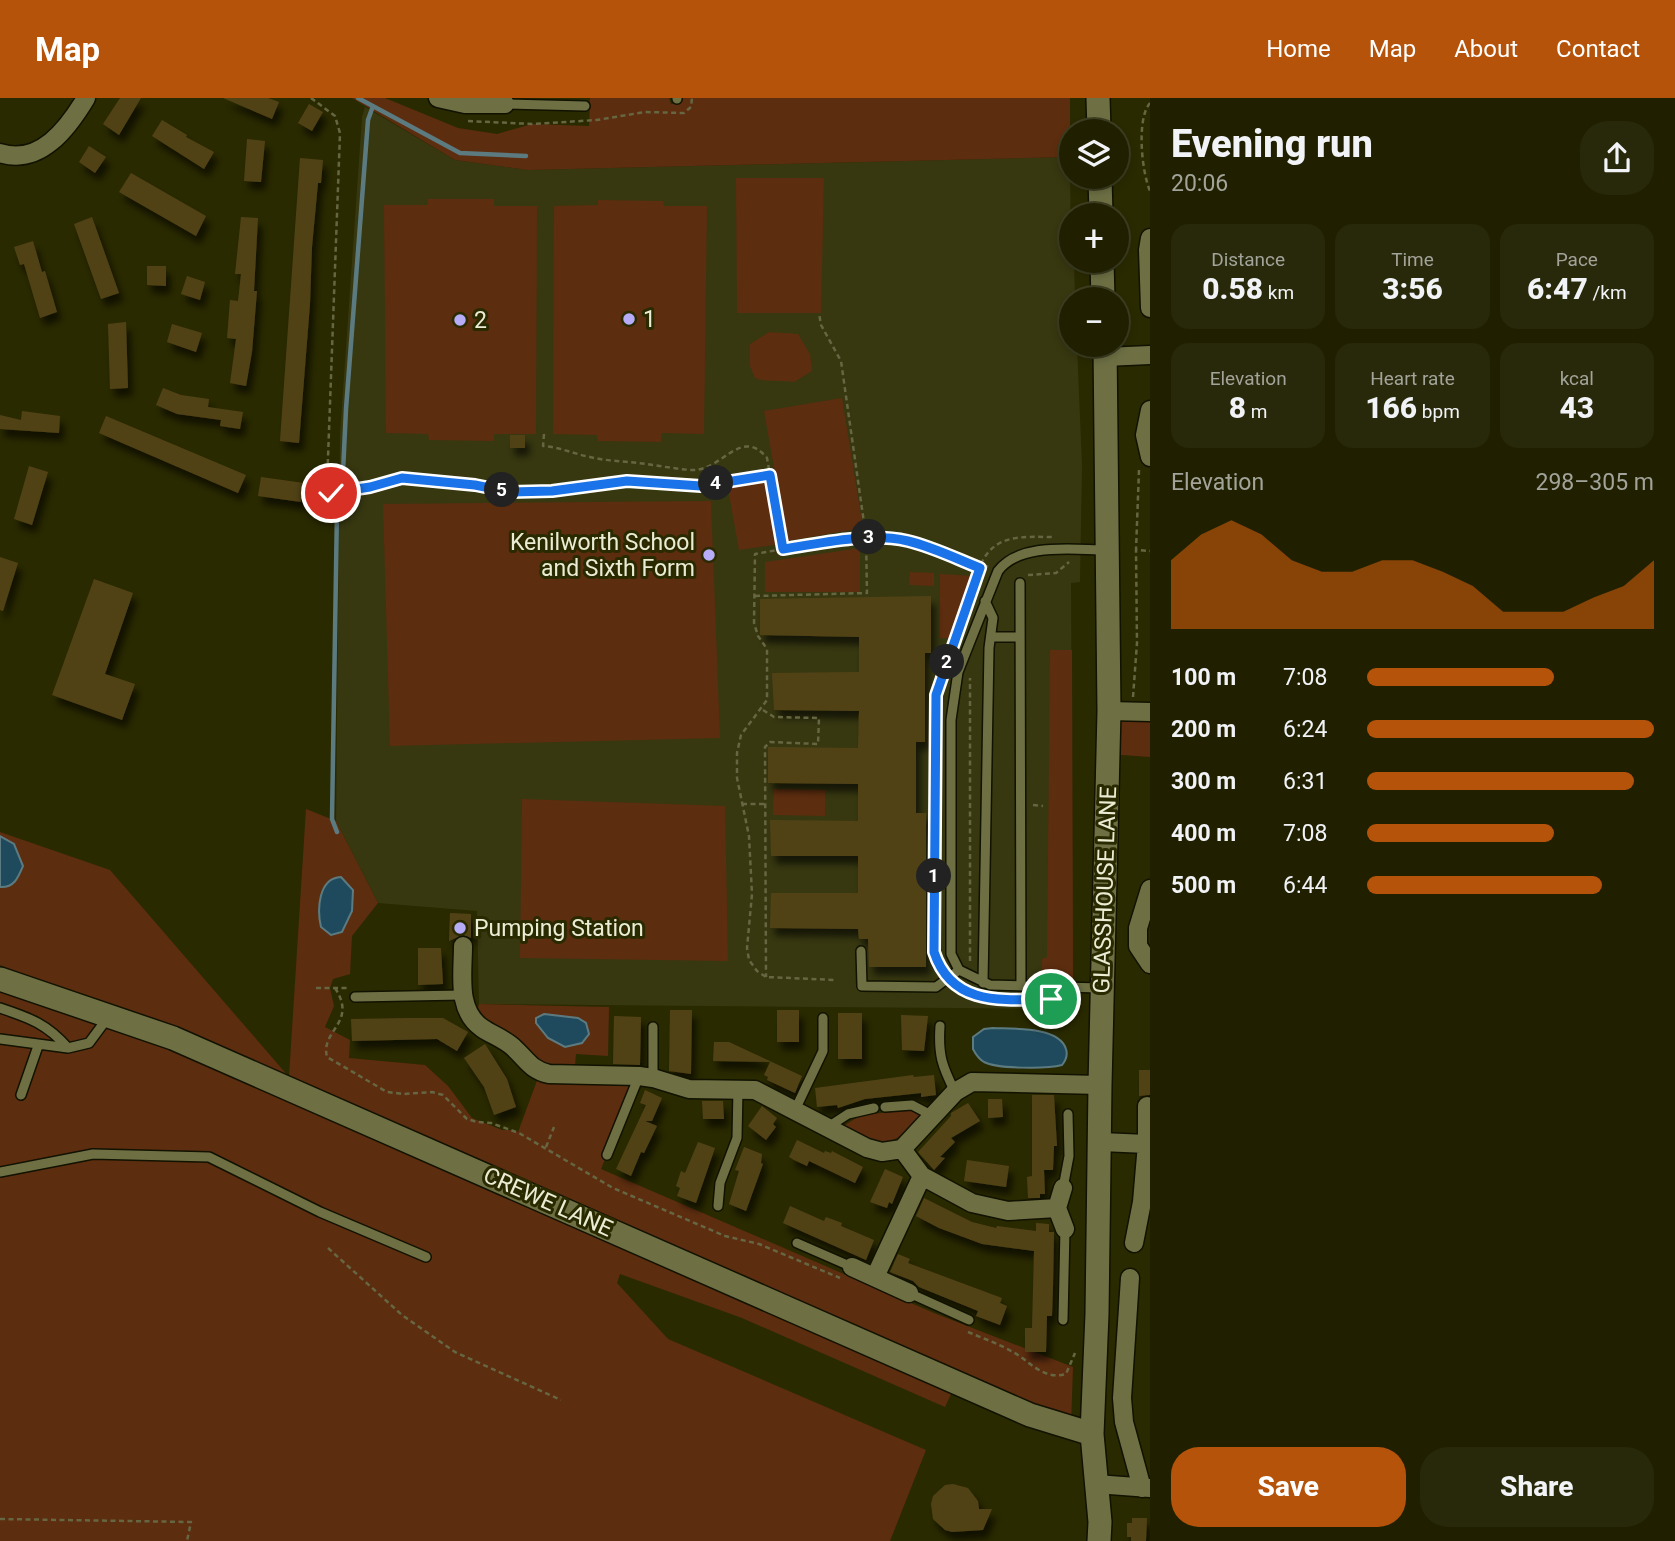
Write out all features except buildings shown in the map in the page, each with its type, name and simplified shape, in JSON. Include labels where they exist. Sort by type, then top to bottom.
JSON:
[{"type":"street","points":[[0,153],[20,157],[34,153],[52,142],[86,98]]},
{"type":"street","points":[[1098,98],[1099,119]]},
{"type":"street","points":[[447,99],[505,104]]},
{"type":"street","points":[[1150,238],[1150,307]]},
{"type":"street","points":[[1129,353],[1150,355]]},
{"type":"street","name":"GLASSHOUSE LANE","points":[[1099,1541],[1091,1434],[1097,1314],[1101,1013],[1091,988],[1109,711],[1105,357]]},
{"type":"street","points":[[1145,462],[1145,435],[1150,410]]},
{"type":"street","points":[[1109,711],[1141,713]]},
{"type":"street","points":[[1150,889],[1138,928],[1138,946],[1150,964]]},
{"type":"street","points":[[463,946],[462,995],[466,1008],[480,1027],[514,1048],[534,1069],[549,1074],[646,1077],[689,1089],[755,1090],[827,1128],[881,1152],[902,1149],[955,1092],[972,1082],[1100,1086]]},
{"type":"street","name":"CREWE LANE","points":[[0,979],[110,1015],[199,1049],[1030,1415],[1091,1434]]},
{"type":"street","points":[[1134,1243],[1142,1202],[1147,1106]]},
{"type":"street","points":[[1101,1142],[1147,1144]]},
{"type":"street","points":[[902,1149],[922,1176],[972,1203],[1008,1211],[1056,1208]]},
{"type":"street","points":[[875,1277],[922,1176]]},
{"type":"street","points":[[1063,1188],[1056,1208],[1065,1229]]},
{"type":"street","points":[[850,1274],[875,1277],[909,1293]]},
{"type":"street","points":[[1096,1483],[1146,1488],[1124,1422],[1122,1398],[1130,1278]]},
{"type":"lane","points":[[505,104],[585,106]]},
{"type":"lane","points":[[1091,988],[983,983],[960,970],[951,954],[951,720],[958,672],[998,571],[1017,555],[1030,551],[1107,550]]},
{"type":"lane","points":[[1020,583],[1021,986]]},
{"type":"lane","points":[[983,983],[989,648],[993,613],[985,601]]},
{"type":"lane","points":[[992,636],[1020,637]]},
{"type":"lane","points":[[861,951],[862,986],[936,987],[960,970]]},
{"type":"lane","points":[[355,996],[462,995]]},
{"type":"lane","points":[[0,1008],[38,1021],[57,1035],[68,1048]]},
{"type":"lane","points":[[0,1039],[68,1048],[89,1043],[110,1015]]},
{"type":"lane","points":[[795,1110],[823,1051],[823,1018]]},
{"type":"lane","points":[[940,1026],[938,1049],[943,1068],[955,1092]]},
{"type":"lane","points":[[607,1155],[646,1077],[653,1027]]},
{"type":"lane","points":[[21,1095],[38,1046]]},
{"type":"lane","points":[[718,1206],[720,1184],[737,1138],[738,1089]]},
{"type":"lane","points":[[885,1107],[912,1105],[933,1116]]},
{"type":"lane","points":[[827,1128],[848,1114],[874,1108]]},
{"type":"lane","points":[[1063,1188],[1069,1156],[1068,1114]]},
{"type":"lane","points":[[0,1172],[93,1154],[209,1157],[320,1212],[426,1257]]},
{"type":"lane","points":[[1063,1320],[1065,1229]]},
{"type":"lane","points":[[797,1243],[850,1274]]},
{"type":"lane","points":[[909,1293],[969,1320]]},
{"type":"path","points":[[311,98],[335,116],[340,133],[327,485],[329,492],[339,493],[402,478],[475,485],[510,492],[552,491],[627,481],[701,486],[770,475]]},
{"type":"path","points":[[1150,103],[1146,107],[1141,128],[1146,181],[1150,191]]},
{"type":"path","points":[[1144,164],[1150,164]]},
{"type":"path","points":[[755,596],[867,595],[866,537],[841,361],[821,326],[818,313]]},
{"type":"path","points":[[544,434],[543,446],[592,458],[694,470],[713,465],[741,446],[753,446],[761,450],[767,458],[783,549]]},
{"type":"path","points":[[1141,713],[1136,550],[1145,462]]},
{"type":"path","points":[[835,979],[766,977],[757,971],[749,960],[747,948],[752,894],[749,836],[737,778],[737,753],[741,735],[767,700],[767,649],[758,636],[754,623],[755,554],[866,537],[910,541],[980,568]]},
{"type":"path","points":[[1136,550],[1150,551]]},
{"type":"path","points":[[1039,999],[978,998],[950,979],[938,964],[934,952],[936,695],[981,564],[1010,575],[1051,575],[1075,560]]},
{"type":"path","points":[[958,672],[970,676],[970,968]]},
{"type":"path","points":[[762,710],[774,717],[819,718],[818,744],[767,744],[766,977]]},
{"type":"path","points":[[742,804],[767,804]]},
{"type":"path","points":[[335,988],[344,1005],[344,1011],[326,1047],[326,1054],[330,1060],[387,1092],[432,1092],[443,1095],[467,1119],[499,1125],[546,1148],[613,1188],[725,1236],[759,1244],[850,1274]]},
{"type":"path","points":[[546,1148],[554,1128]]},
{"type":"path","points":[[328,1248],[402,1315],[455,1352],[561,1400]]},
{"type":"path","points":[[960,1329],[999,1345],[1021,1357],[1035,1369],[1055,1377],[1066,1374],[1076,1351]]},
{"type":"path","points":[[0,1519],[191,1522],[187,1541]]},
{"type":"shaded area","points":[[352,98],[385,98],[458,128],[497,134],[532,124],[589,126],[590,98],[669,98],[671,104],[681,103],[682,98],[1070,98],[1070,119],[1059,119],[1059,157],[528,170],[455,160]]},
{"type":"shaded area","name":"Kenilworth School and Sixth Form","points":[[365,107],[455,160],[528,170],[1059,157],[1059,189],[1070,189],[1070,203],[1059,203],[1059,273],[1074,273],[1075,287],[1059,287],[1059,357],[1078,357],[1082,465],[1080,582],[1071,583],[1073,1009],[479,1004],[477,911],[378,903],[336,821],[340,434],[362,117]]},
{"type":"shaded area","points":[[736,178],[824,178],[821,313],[737,313]]},
{"type":"shaded area","name":"2","points":[[428,199],[494,199],[494,206],[537,206],[536,434],[494,434],[494,441],[429,440],[428,434],[386,433],[384,205],[428,205]]},
{"type":"shaded area","name":"1","points":[[598,200],[663,201],[664,206],[707,206],[704,434],[662,433],[661,442],[598,441],[597,435],[553,434],[554,206],[598,205]]},
{"type":"shaded area","points":[[769,332],[798,334],[810,354],[812,371],[794,382],[755,378],[750,366],[750,344]]},
{"type":"shaded area","points":[[842,398],[863,528],[787,541],[764,411]]},
{"type":"shaded area","points":[[768,477],[780,544],[739,550],[727,483]]},
{"type":"shaded area","points":[[711,501],[720,738],[390,746],[383,504]]},
{"type":"shaded area","points":[[860,548],[860,592],[765,592],[765,562]]},
{"type":"shaded area","points":[[910,572],[934,573],[934,586],[909,585]]},
{"type":"shaded area","points":[[940,574],[975,576],[951,638],[940,638]]},
{"type":"shaded area","points":[[1050,650],[1072,650],[1073,978],[1042,978],[1042,959],[1047,957]]},
{"type":"shaded area","points":[[1109,711],[1150,712],[1150,757],[1108,754]]},
{"type":"shaded area","points":[[774,789],[825,790],[825,816],[773,815]]},
{"type":"shaded area","points":[[522,799],[725,806],[728,961],[520,958]]},
{"type":"shaded area","points":[[306,809],[336,821],[378,903],[352,936],[350,974],[333,979],[330,988],[334,1006],[325,1027],[350,1040],[349,1058],[425,1065],[448,1086],[472,1118],[502,1130],[518,1132],[538,1078],[636,1085],[601,1169],[934,1313],[1073,1367],[1071,1425],[956,1383],[945,1407],[742,1318],[620,1274],[617,1283],[668,1339],[926,1450],[890,1541],[0,1541],[0,988],[289,1078],[0,965],[0,832],[110,870],[289,1077]]},
{"type":"shaded area","points":[[479,1004],[609,1007],[608,1056],[576,1054],[575,1066],[541,1063],[516,1038],[488,1022],[478,1008]]},
{"type":"shaded area","points":[[911,1110],[924,1115],[903,1134],[886,1142],[868,1139],[842,1127],[861,1115]]},
{"type":"water","points":[[0,836],[14,844],[23,866],[15,881],[5,887],[0,887]]},
{"type":"water","points":[[341,877],[353,890],[352,911],[342,932],[331,935],[321,927],[321,896],[328,883]]},
{"type":"water","points":[[544,1014],[578,1018],[586,1023],[589,1034],[582,1043],[565,1047],[548,1038],[536,1023],[536,1018]]},
{"type":"water","points":[[984,1029],[1034,1030],[1054,1036],[1066,1049],[1066,1059],[1062,1065],[1034,1068],[984,1062],[973,1049],[973,1037]]},
{"type":"waterway","points":[[358,98],[460,153],[526,156]]},
{"type":"waterway","points":[[337,832],[332,819],[337,509],[342,493],[368,120],[373,106]]},
{"type":"place","name":"1","points":[[629,319]]},
{"type":"place","name":"2","points":[[460,320]]},
{"type":"place","name":"Kenilworth School and Sixth Form","points":[[709,555]]},
{"type":"place","name":"Pumping Station","points":[[460,928]]},
{"type":"route","points":[[331,493],[370,487],[402,478],[475,485],[510,492],[552,491],[627,481],[701,486],[770,475],[783,549],[866,537],[896,539],[910,541],[980,568],[936,695],[934,952],[938,964],[950,979],[978,998],[1051,999]]}]
